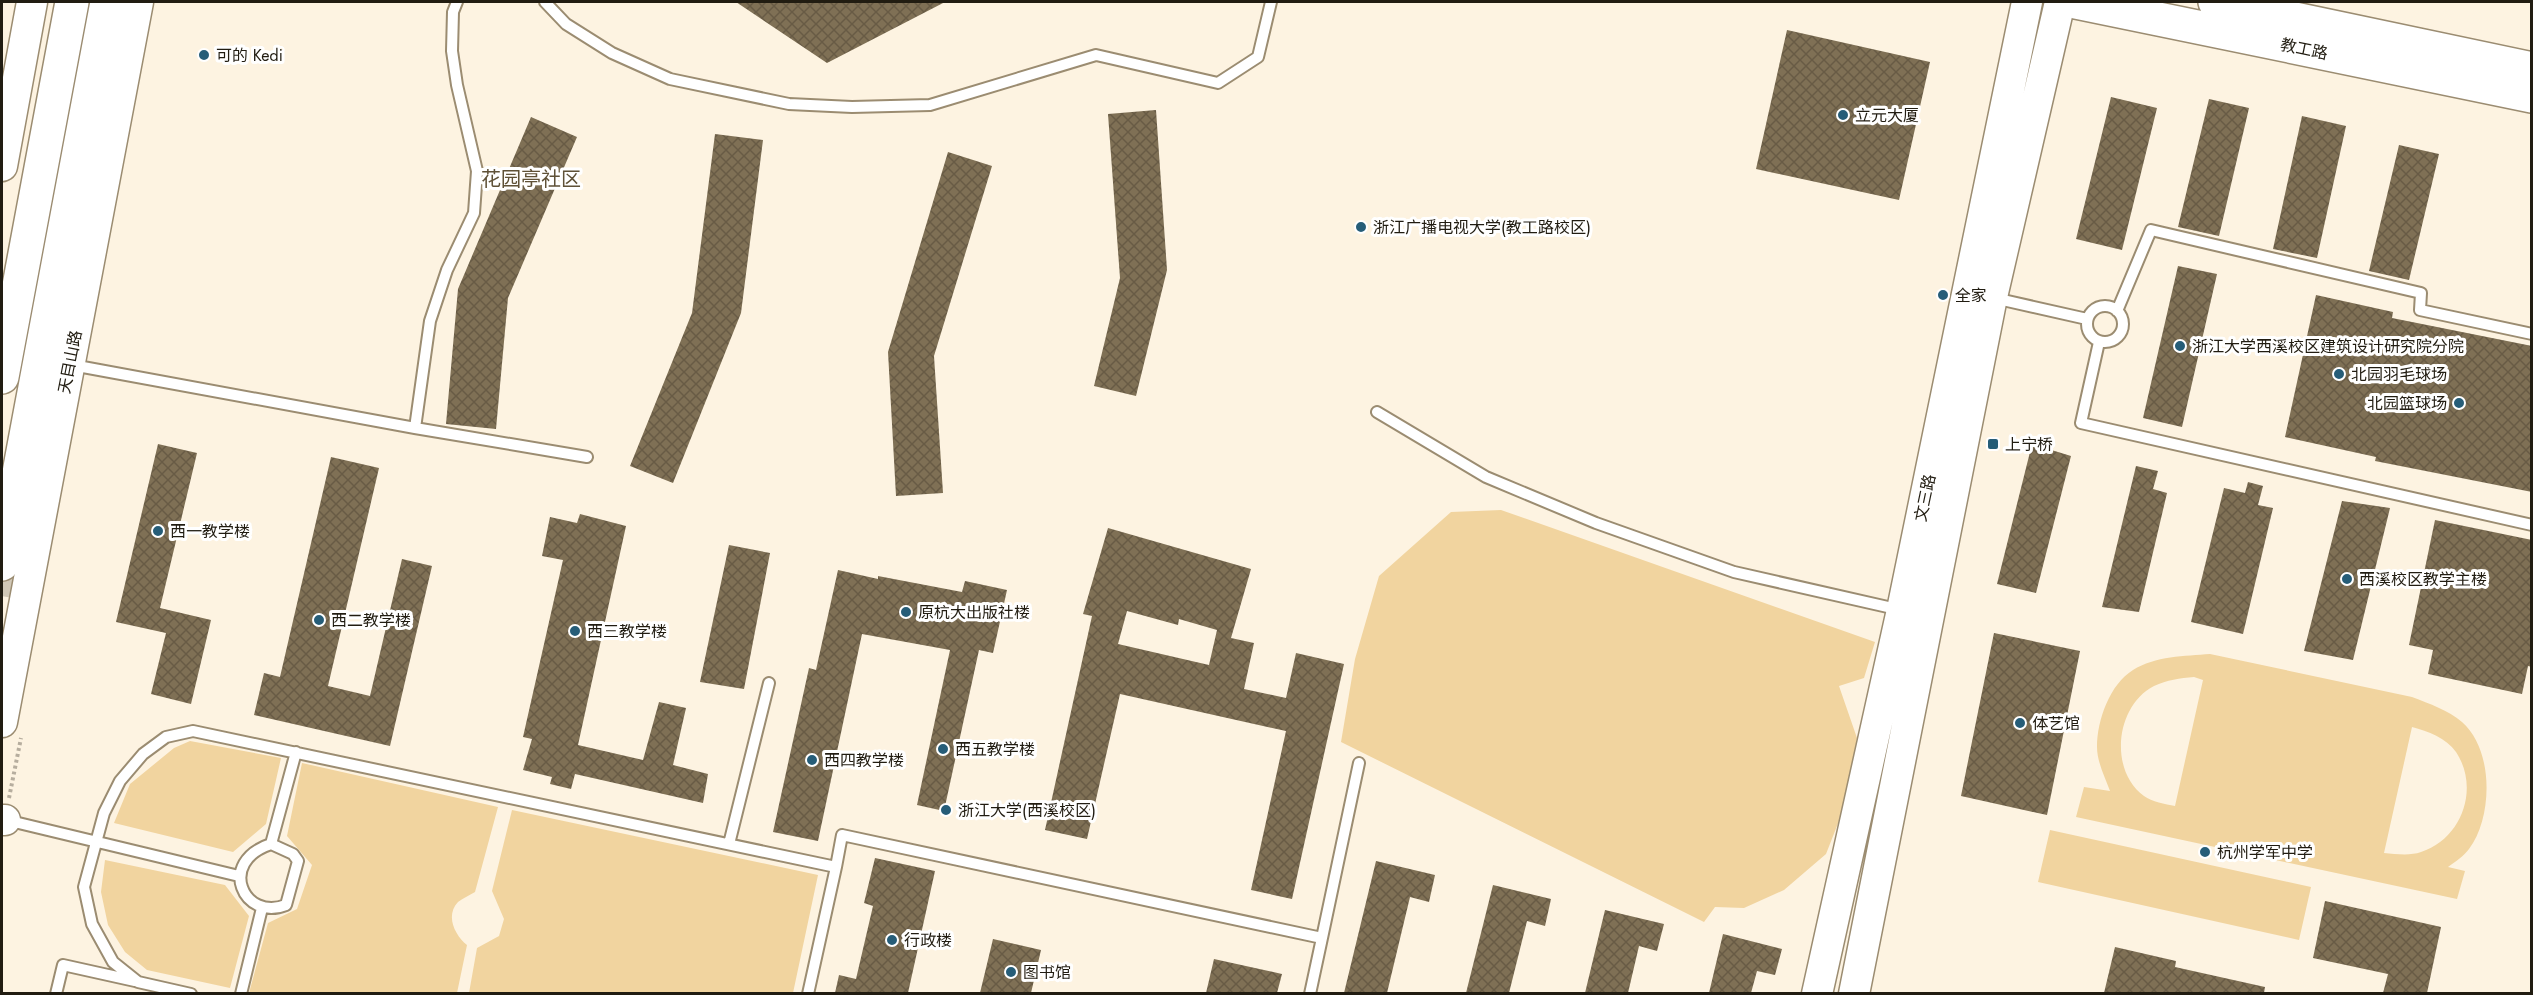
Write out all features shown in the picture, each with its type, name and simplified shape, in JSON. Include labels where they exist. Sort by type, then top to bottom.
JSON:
[{"type":"main road","points":[[2,166],[32,2]]},
{"type":"main road","points":[[2,377],[72,2]]},
{"type":"main road","name":"天目山路","points":[[2,564],[107,2]]},
{"type":"main road","name":"天目山路","points":[[2,722],[138,2]]},
{"type":"main road","name":"文三路","points":[[1854,993],[1915,613],[2027,2]]},
{"type":"main road","name":"文三路","points":[[1817,993],[1915,613],[1992,297],[2060,2]]},
{"type":"main road","name":"教工路","points":[[2076,2],[2532,96]]},
{"type":"main road","name":"教工路","points":[[2215,2],[2532,69]]},
{"type":"lane","points":[[415,428],[430,321],[447,270],[474,213],[477,171],[459,96],[452,51],[453,12],[457,2]]},
{"type":"lane","points":[[545,2],[566,24],[603,47],[670,79],[789,104],[852,107],[930,105],[1096,55],[1218,83],[1258,57],[1271,2]]},
{"type":"lane","points":[[2117,312],[2151,230],[2421,293],[2420,310],[2532,334]]},
{"type":"lane","points":[[1992,297],[2087,319]]},
{"type":"lane","points":[[2107,306],[2117,312],[2122,322],[2120,334],[2111,341],[2099,342],[2090,336],[2087,330],[2087,319],[2094,309],[2107,306]]},
{"type":"lane","points":[[2099,342],[2080,423],[2532,525]]},
{"type":"lane","points":[[69,365],[94,367],[415,428],[587,457]]},
{"type":"lane","points":[[1377,412],[1486,477],[1596,523],[1734,572],[1915,613]]},
{"type":"lane","points":[[729,844],[769,683]]},
{"type":"lane","points":[[138,982],[113,962],[92,924],[84,887],[104,813],[120,781],[143,754],[166,736],[193,731],[836,867]]},
{"type":"lane","points":[[271,844],[296,752]]},
{"type":"lane","points":[[1310,993],[1359,763]]},
{"type":"lane","points":[[3,820],[96,840],[239,876]]},
{"type":"lane","points":[[808,993],[842,835],[1322,938]]},
{"type":"lane","points":[[271,844],[292,854],[298,861],[286,905],[279,908],[262,908],[243,892],[239,876],[240,868],[256,849],[271,844]]},
{"type":"lane","points":[[241,993],[262,908]]},
{"type":"lane","points":[[56,993],[63,965],[191,993]]},
{"type":"shaded area","points":[[1501,510],[1875,642],[1864,678],[1839,686],[1857,738],[1846,803],[1826,854],[1784,890],[1744,908],[1715,907],[1704,922],[1341,742],[1355,659],[1379,576],[1451,512]]},
{"type":"shaded area","points":[[2210,654],[2412,697],[2445,711],[2462,722],[2480,749],[2485,766],[2486,802],[2477,836],[2467,852],[2448,867],[2465,871],[2457,899],[2076,817],[2084,787],[2110,791],[2098,758],[2097,747],[2102,714],[2118,684],[2133,670],[2151,662]],"holes":[[[2194,677],[2203,680],[2175,806],[2147,798],[2133,785],[2125,771],[2121,739],[2124,723],[2131,708],[2141,695],[2164,682]],[[2412,727],[2436,736],[2456,752],[2463,766],[2466,781],[2463,811],[2447,836],[2435,845],[2412,854],[2384,853]]]},
{"type":"shaded area","points":[[190,741],[281,758],[266,824],[233,852],[114,823],[130,784],[174,748]]},
{"type":"shaded area","points":[[302,763],[498,807],[475,892],[458,902],[452,913],[455,931],[467,945],[457,993],[249,993],[268,923],[297,909],[312,865],[287,836]]},
{"type":"shaded area","points":[[512,810],[818,875],[793,993],[469,993],[477,948],[499,936],[504,919],[492,891]]},
{"type":"shaded area","points":[[2050,830],[2311,887],[2299,940],[2038,882]]},
{"type":"shaded area","points":[[105,860],[225,885],[249,916],[230,988],[147,970],[125,952],[108,925],[101,892]]},
{"type":"building","points":[[736,2],[945,2],[827,63]]},
{"type":"building","name":"立元大厦","points":[[1787,30],[1930,62],[1899,200],[1756,169]]},
{"type":"building","points":[[2111,97],[2157,108],[2122,250],[2076,239]]},
{"type":"building","points":[[2209,99],[2249,108],[2219,236],[2178,227]]},
{"type":"building","points":[[1156,110],[1167,270],[1136,396],[1094,386],[1120,278],[1108,114]]},
{"type":"building","points":[[2302,116],[2346,126],[2317,258],[2273,249]]},
{"type":"building","points":[[531,117],[577,137],[508,298],[496,429],[446,424],[458,289]]},
{"type":"building","points":[[715,134],[763,140],[741,313],[673,483],[630,466],[692,313]]},
{"type":"building","points":[[2399,145],[2439,154],[2409,280],[2369,271]]},
{"type":"building","points":[[948,152],[992,166],[934,356],[943,493],[896,496],[888,352]]},
{"type":"building","name":"浙江大学西溪校区建筑设计研究院分院","points":[[2178,266],[2217,274],[2182,427],[2143,418]]},
{"type":"building","name":"北园篮球场","points":[[2316,295],[2393,312],[2392,318],[2532,346],[2532,492],[2375,461],[2376,457],[2285,437]]},
{"type":"building","name":"西一教学楼","points":[[158,444],[197,453],[160,608],[211,620],[191,704],[151,694],[166,633],[116,622]]},
{"type":"building","points":[[2032,444],[2071,456],[2036,593],[1997,584]]},
{"type":"building","name":"西二教学楼","points":[[331,457],[379,468],[328,686],[370,696],[402,559],[432,566],[390,746],[254,715],[264,673],[280,677]]},
{"type":"building","points":[[2136,466],[2158,471],[2153,489],[2167,493],[2139,612],[2102,607]]},
{"type":"building","points":[[2248,482],[2263,486],[2258,505],[2273,508],[2243,634],[2191,622],[2224,488],[2245,493]]},
{"type":"building","name":"西溪校区教学主楼","points":[[2342,501],[2390,508],[2353,660],[2304,651]]},
{"type":"building","name":"西三教学楼","points":[[580,514],[626,526],[578,745],[643,760],[659,702],[686,708],[673,765],[708,774],[703,803],[575,774],[571,789],[550,784],[552,777],[523,770],[532,739],[523,737],[563,560],[542,556],[550,517],[577,523]]},
{"type":"building","points":[[2435,520],[2532,540],[2532,667],[2528,666],[2522,694],[2428,674],[2433,650],[2409,645]]},
{"type":"building","points":[[1108,528],[1251,569],[1231,638],[1254,643],[1244,689],[1286,698],[1296,653],[1344,664],[1292,899],[1251,890],[1286,731],[1120,694],[1087,839],[1045,830],[1092,616],[1083,614]],"holes":[[[1127,611],[1178,625],[1179,619],[1217,630],[1209,665],[1118,644]]]},
{"type":"building","points":[[729,545],[770,553],[744,689],[700,682]]},
{"type":"building","points":[[838,570],[878,579],[878,576],[962,592],[965,581],[1007,590],[993,653],[979,650],[944,811],[917,805],[950,650],[862,634],[818,841],[773,832],[809,668],[816,670]]},
{"type":"building","name":"体艺馆","points":[[1994,633],[2080,651],[2047,815],[1961,796]]},
{"type":"building","name":"行政楼","points":[[875,858],[935,871],[908,993],[835,993],[839,975],[856,979],[873,906],[864,903]]},
{"type":"building","points":[[1376,861],[1435,875],[1429,902],[1410,897],[1387,993],[1344,993]]},
{"type":"building","points":[[1493,885],[1551,899],[1545,926],[1527,921],[1509,993],[1466,993]]},
{"type":"building","points":[[2325,901],[2441,927],[2427,993],[2383,993],[2388,974],[2313,958]]},
{"type":"building","points":[[1605,910],[1664,924],[1657,951],[1639,946],[1628,993],[1585,993]]},
{"type":"building","points":[[1723,934],[1782,949],[1775,975],[1757,971],[1751,993],[1709,993]]},
{"type":"building","name":"图书馆","points":[[993,939],[1041,950],[1031,993],[980,993]]},
{"type":"building","points":[[2115,947],[2176,961],[2175,967],[2265,987],[2264,993],[2104,993]]},
{"type":"building","points":[[1214,959],[1282,974],[1277,993],[1206,993]]},
{"type":"tunnel","points":[[2,596],[13,535]]},
{"type":"place","name":"可的 Kedi","points":[[204,55]]},
{"type":"place","name":"立元大厦","points":[[1843,115]]},
{"type":"place","name":"浙江广播电视大学(教工路校区)","points":[[1361,227]]},
{"type":"place","name":"全家","points":[[1943,295]]},
{"type":"place","name":"浙江大学西溪校区建筑设计研究院分院","points":[[2180,346]]},
{"type":"place","name":"北园羽毛球场","points":[[2339,374]]},
{"type":"place","name":"北园篮球场","points":[[2459,403]]},
{"type":"place","name":"上宁桥","points":[[1993,444]]},
{"type":"place","name":"西一教学楼","points":[[158,531]]},
{"type":"place","name":"西溪校区教学主楼","points":[[2347,579]]},
{"type":"place","name":"原杭大出版社楼","points":[[906,612]]},
{"type":"place","name":"西二教学楼","points":[[319,620]]},
{"type":"place","name":"西三教学楼","points":[[575,631]]},
{"type":"place","name":"体艺馆","points":[[2020,723]]},
{"type":"place","name":"西五教学楼","points":[[943,749]]},
{"type":"place","name":"西四教学楼","points":[[812,760]]},
{"type":"place","name":"浙江大学(西溪校区)","points":[[946,810]]},
{"type":"place","name":"杭州学军中学","points":[[2205,852]]},
{"type":"place","name":"行政楼","points":[[892,940]]},
{"type":"place","name":"图书馆","points":[[1011,972]]},
{"type":"district","name":"花园亭社区","points":[[531,179]]}]
